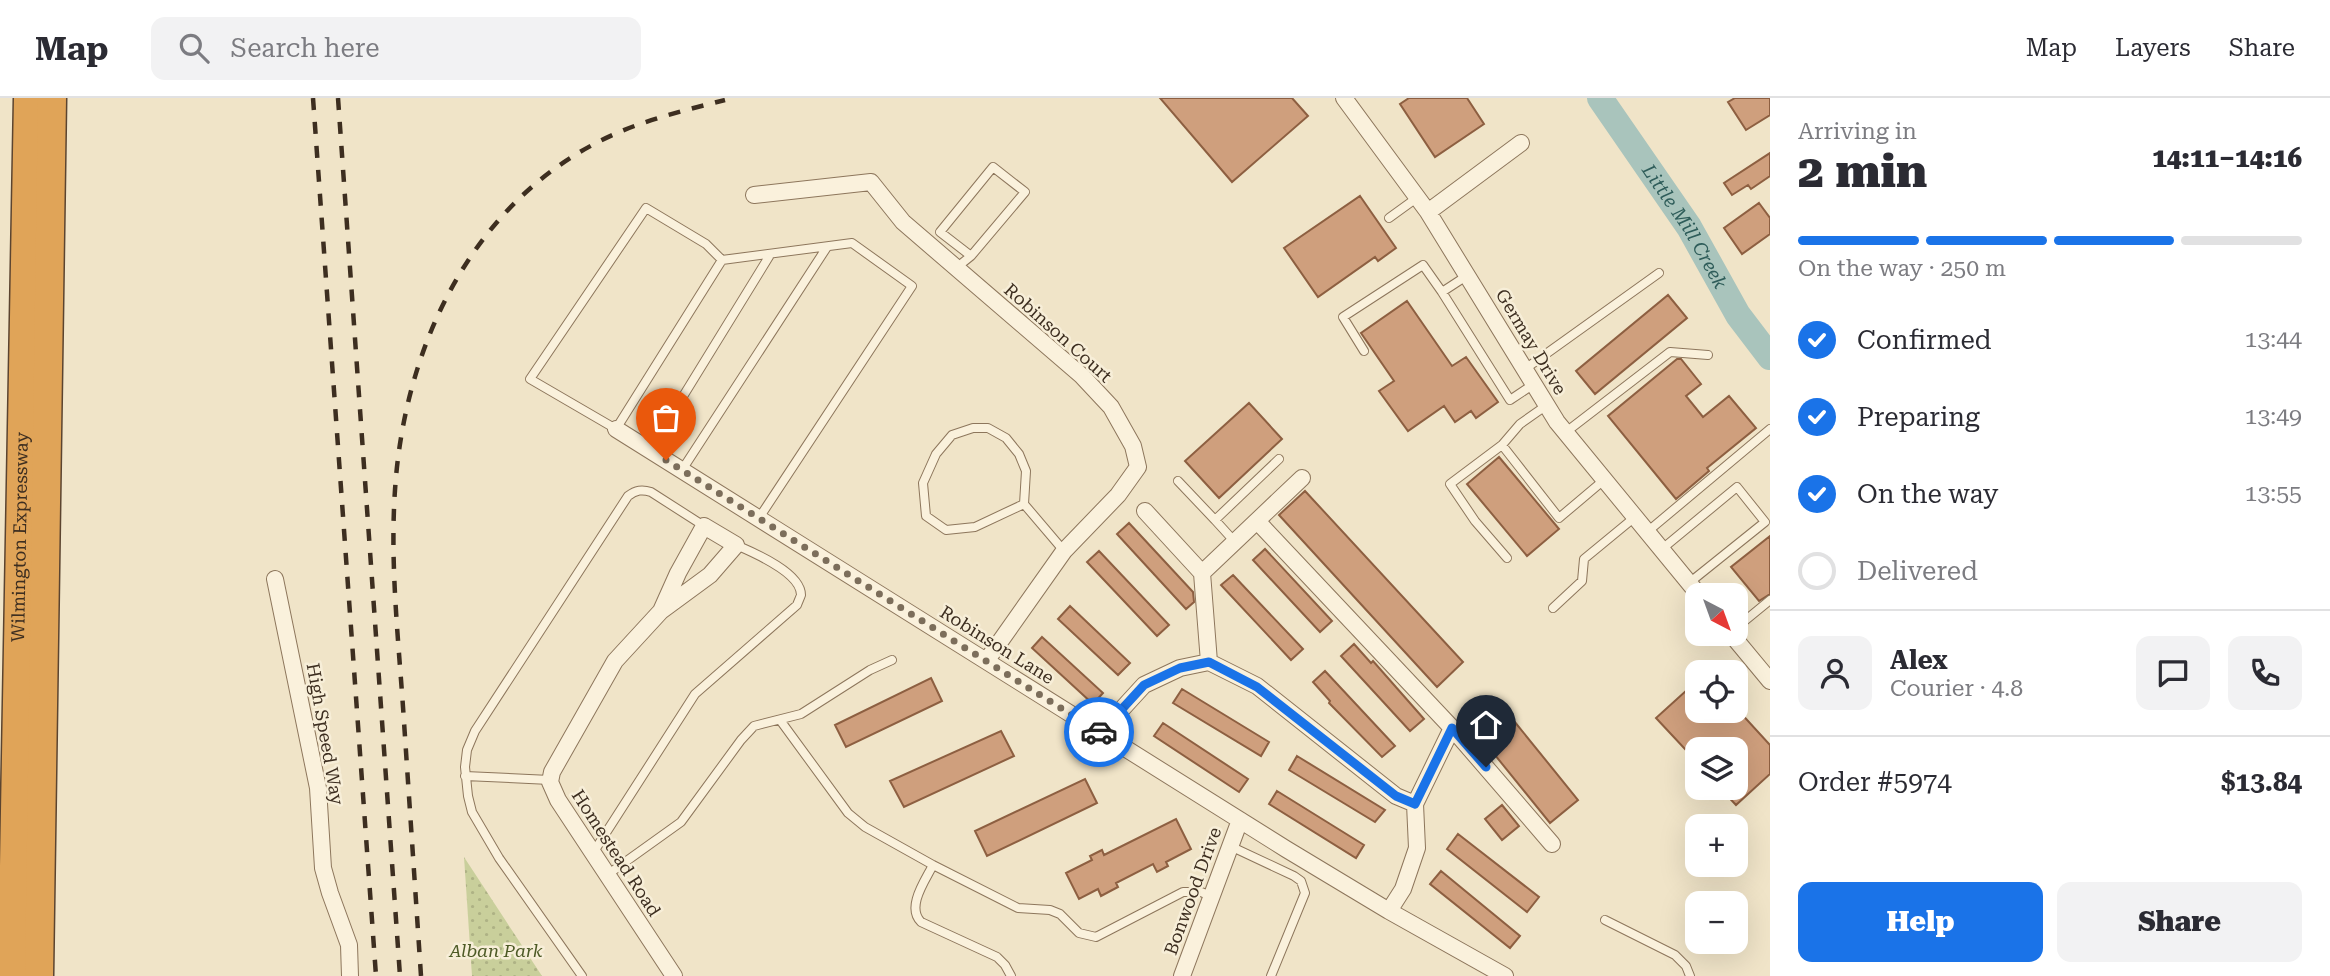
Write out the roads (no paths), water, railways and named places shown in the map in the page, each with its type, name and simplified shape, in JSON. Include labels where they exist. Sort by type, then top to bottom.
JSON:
[{"type":"highway","name":"Wilmington Expressway","points":[[12,976],[28,98]]},
{"type":"highway","name":"Wilmington Expressway","points":[[39,976],[51,98]]},
{"type":"street","name":"Germay Drive","points":[[1344,98],[1429,212],[1566,432],[1689,583]]},
{"type":"street","points":[[1429,212],[1521,143]]},
{"type":"street","name":"Robinson Court","points":[[754,195],[871,182],[903,222],[1082,376],[1111,408],[1133,446],[1138,467],[1118,495],[1064,551],[986,660]]},
{"type":"street","name":"Robinson Lane","points":[[616,429],[1240,820],[1389,911],[1505,976]]},
{"type":"street","points":[[1202,573],[1302,478]]},
{"type":"street","points":[[1145,511],[1202,573],[1209,662]]},
{"type":"street","points":[[1257,521],[1452,728],[1552,844]]},
{"type":"street","points":[[704,526],[736,545]]},
{"type":"street","name":"Homestead Road","points":[[661,611],[704,526]]},
{"type":"street","name":"Homestead Road","points":[[674,976],[558,800],[550,780],[615,661],[661,611],[710,575],[736,545]]},
{"type":"street","name":"High Speed Way","points":[[275,579],[318,788],[323,868],[349,945],[350,976]]},
{"type":"street","points":[[1741,646],[1770,681]]},
{"type":"street","points":[[1104,734],[1144,685],[1180,668],[1209,662],[1257,687],[1396,796],[1415,804]]},
{"type":"street","points":[[1389,911],[1404,889],[1418,848],[1415,804],[1452,728]]},
{"type":"street","name":"Bonwood Drive","points":[[1181,976],[1240,820]]},
{"type":"lane","points":[[956,269],[971,256],[1025,192],[993,167],[940,232],[971,256]]},
{"type":"lane","points":[[1389,218],[1418,197]]},
{"type":"lane","points":[[646,208],[706,244],[722,260],[616,429],[530,379],[646,208]]},
{"type":"lane","points":[[722,260],[852,243],[912,286],[759,518]]},
{"type":"lane","points":[[682,470],[827,247]]},
{"type":"lane","points":[[650,450],[770,255]]},
{"type":"lane","points":[[1364,351],[1343,317],[1423,265],[1510,400],[1534,384]]},
{"type":"lane","points":[[1525,369],[1659,273]]},
{"type":"lane","points":[[1442,292],[1468,275]]},
{"type":"lane","points":[[1566,432],[1670,352],[1708,355]]},
{"type":"lane","points":[[1507,558],[1475,522],[1450,484],[1502,445],[1520,424],[1547,405]]},
{"type":"lane","points":[[1024,504],[975,527],[946,530],[926,516],[923,483],[936,454],[952,435],[973,428],[988,429],[1006,438],[1019,454],[1026,471],[1024,504],[1064,551]]},
{"type":"lane","points":[[1647,532],[1770,429]]},
{"type":"lane","points":[[1502,445],[1559,518],[1605,480]]},
{"type":"lane","points":[[1214,520],[1279,459]]},
{"type":"lane","points":[[1178,481],[1235,542]]},
{"type":"lane","points":[[1662,549],[1737,487],[1765,522],[1700,583]]},
{"type":"lane","points":[[582,976],[478,825],[467,796],[467,750],[475,731],[628,496],[634,491],[651,492],[704,526]]},
{"type":"lane","points":[[1553,608],[1582,581],[1584,559],[1636,517]]},
{"type":"lane","points":[[593,853],[695,694],[797,605],[801,595],[798,585],[786,572],[765,558],[736,545]]},
{"type":"lane","points":[[1748,618],[1770,600]]},
{"type":"lane","points":[[607,875],[681,822],[754,726],[801,714],[870,670],[892,660]]},
{"type":"lane","points":[[780,720],[848,813],[865,827],[1018,908],[1050,910],[1060,914],[1079,933],[1096,937],[1183,892],[1201,892],[1211,896]]},
{"type":"lane","points":[[465,776],[550,780]]},
{"type":"lane","points":[[1230,846],[1294,876],[1304,886],[1305,893],[1271,976]]},
{"type":"lane","points":[[933,865],[918,896],[916,916],[921,922],[997,957],[1011,976]]},
{"type":"lane","points":[[1605,920],[1675,955],[1686,965],[1690,976]]},
{"type":"waterway","name":"Little Mill Creek","points":[[1600,98],[1689,227],[1738,315],[1770,357]]},
{"type":"railway","points":[[313,98],[376,976]]},
{"type":"railway","points":[[338,98],[400,976]]},
{"type":"railway","points":[[421,976],[393,544],[401,438],[412,386],[429,335],[452,288],[480,244],[514,204],[554,169],[600,141],[630,128],[725,100]]},
{"type":"park label","name":"Alban Park","points":[[496,951]]}]
